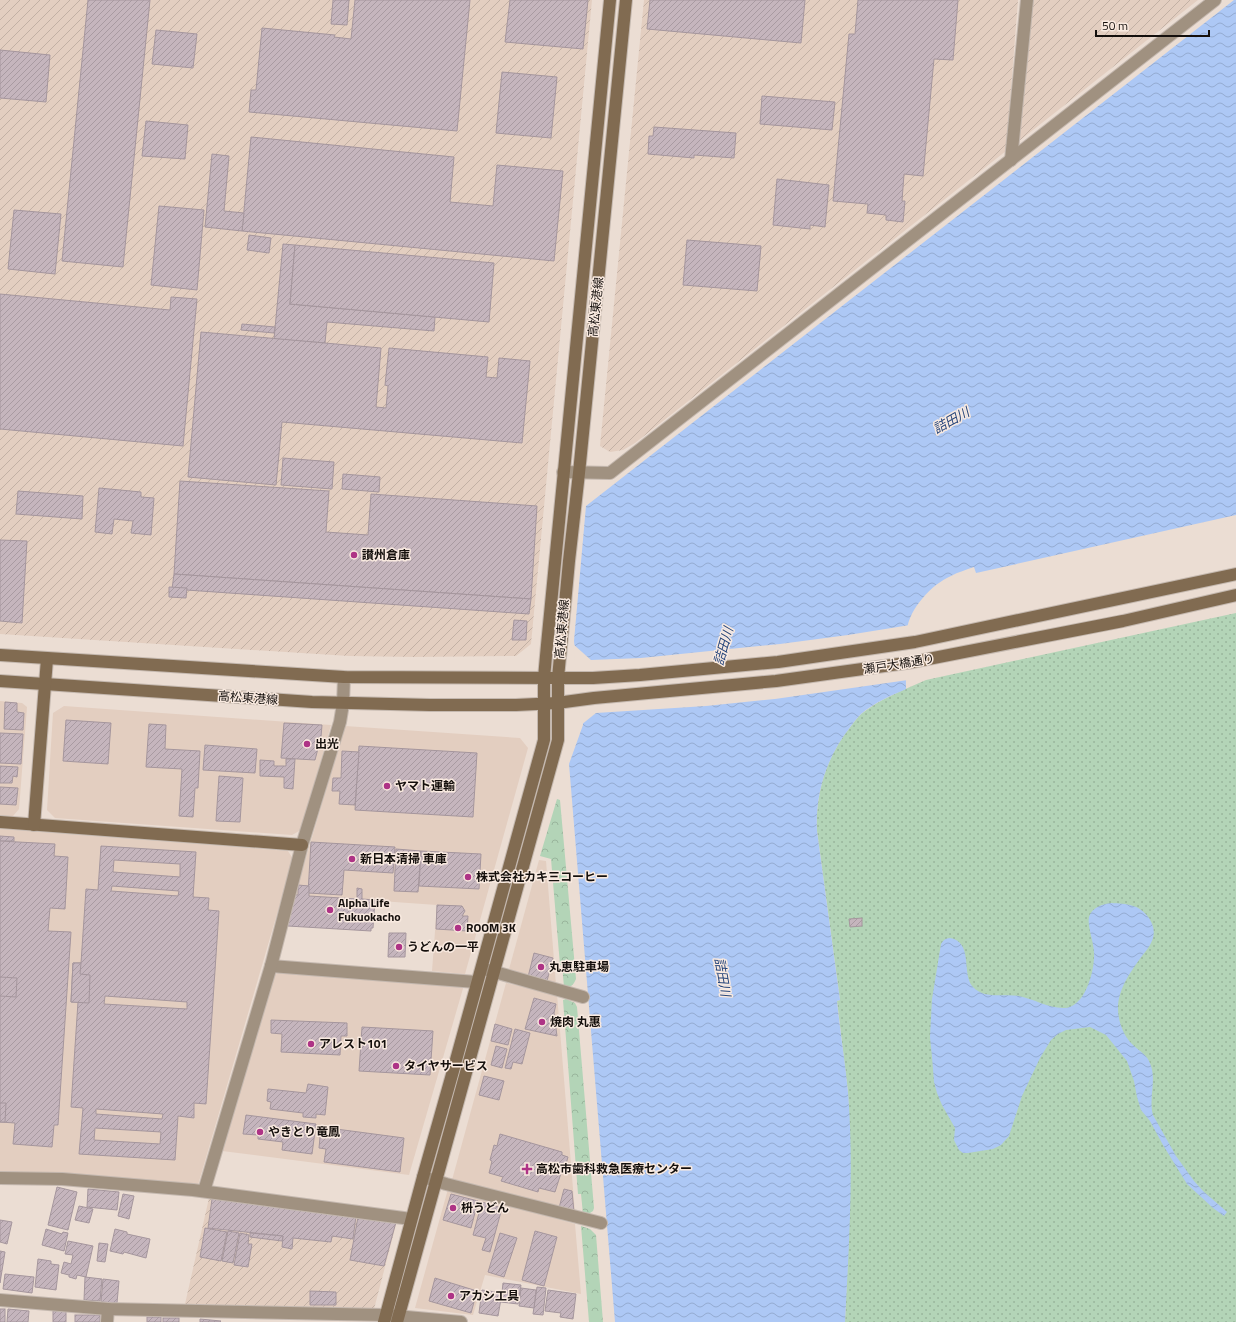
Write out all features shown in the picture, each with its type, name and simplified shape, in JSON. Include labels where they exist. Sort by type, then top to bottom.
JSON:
[{"type":"street","name":"高松東港線","points":[[385,1318],[476,982],[481,969],[544,740],[544,678],[610,0]]},
{"type":"street","name":"高松東港線","points":[[0,681],[343,704],[516,705],[558,703],[564,678],[569,561],[626,0]]},
{"type":"street","points":[[1011,160],[1027,0]]},
{"type":"street","points":[[564,472],[610,473],[1215,0]]},
{"type":"street","name":"瀬戸大橋通り","points":[[544,678],[593,678],[709,669],[847,653],[916,642],[1236,574]]},
{"type":"street","name":"瀬戸大橋通り","points":[[558,703],[776,681],[913,662],[1115,622],[1236,595]]},
{"type":"street","points":[[0,655],[344,677],[544,678]]},
{"type":"street","points":[[34,825],[47,659]]},
{"type":"street","points":[[204,1191],[271,966],[302,845],[340,722],[343,704],[344,677]]},
{"type":"street","points":[[398,1319],[558,740],[558,703]]},
{"type":"street","points":[[0,822],[302,845]]},
{"type":"street","points":[[271,966],[476,982]]},
{"type":"street","points":[[481,969],[583,997]]},
{"type":"street","points":[[423,1177],[601,1223]]},
{"type":"street","points":[[0,1178],[62,1179],[204,1191],[411,1219]]},
{"type":"street","points":[[0,1300],[108,1308],[295,1318],[385,1318],[461,1322]]},
{"type":"street","points":[[107,1322],[108,1308]]},
{"type":"shaded area","points":[[0,0],[592,0],[531,644],[516,656],[349,656],[0,634]]},
{"type":"shaded area","points":[[644,0],[1018,0],[1006,151],[635,443],[623,450],[610,452],[600,446]]},
{"type":"shaded area","points":[[1031,0],[1198,0],[1019,141]]},
{"type":"shaded area","points":[[0,701],[22,703],[27,707],[19,809],[13,816],[0,815]]},
{"type":"shaded area","points":[[64,706],[331,725],[301,830],[292,835],[55,818],[47,810],[53,713]]},
{"type":"shaded area","points":[[345,726],[520,738],[528,748],[465,974],[432,971],[437,905],[295,895]]},
{"type":"shaded area","points":[[0,829],[288,851],[293,859],[198,1185],[0,1174]]},
{"type":"shaded area","points":[[539,860],[546,861],[556,985],[508,973]]},
{"type":"shaded area","points":[[278,973],[464,985],[409,1175],[222,1151],[272,977]]},
{"type":"shaded area","points":[[506,983],[557,994],[575,1213],[452,1180]]},
{"type":"shaded area","points":[[448,1189],[575,1224],[581,1294],[485,1275],[473,1315],[415,1308]]},
{"type":"shaded area","points":[[209,1198],[397,1221],[374,1309],[185,1304]]},
{"type":"green space","points":[[1236,613],[1236,1322],[845,1322],[850,1151],[848,1092],[837,1001],[840,1000],[817,831],[818,803],[824,775],[835,749],[861,714],[884,699],[926,680]]},
{"type":"green space","points":[[557,799],[560,800],[576,979],[573,985],[566,987],[564,987],[562,965],[560,965],[551,859],[540,856]]},
{"type":"green space","points":[[566,999],[575,1003],[577,1007],[594,1208],[593,1211],[587,1215],[583,1214],[581,1194],[578,1194],[563,1000]]},
{"type":"green space","points":[[581,1226],[590,1229],[596,1235],[603,1322],[589,1322]]},
{"type":"water","name":"詰田川","points":[[1234,0],[1236,0],[1236,515],[976,573],[974,567],[956,573],[944,580],[929,591],[923,598],[912,614],[907,630],[905,652],[906,689],[871,706],[853,723],[829,762],[824,776],[818,803],[817,831],[840,1000],[837,1001],[847,1080],[850,1120],[851,1178],[845,1322],[615,1322],[569,764],[583,725],[574,641],[586,506]]},
{"type":"water","points":[[1111,903],[1127,904],[1137,907],[1149,918],[1152,923],[1154,933],[1148,948],[1126,980],[1120,994],[1118,1008],[1120,1023],[1126,1036],[1132,1044],[1146,1056],[1152,1068],[1153,1115],[1176,1156],[1203,1191],[1227,1212],[1224,1216],[1187,1184],[1150,1121],[1141,1110],[1134,1081],[1127,1061],[1106,1035],[1090,1027],[1066,1030],[1051,1040],[1040,1058],[1022,1096],[1009,1136],[1001,1145],[993,1149],[968,1153],[963,1153],[959,1150],[954,1140],[955,1128],[937,1093],[934,1082],[930,1037],[932,999],[941,944],[943,941],[950,938],[957,941],[962,946],[965,952],[970,982],[978,991],[989,995],[1019,996],[1057,1008],[1071,1007],[1083,996],[1093,969],[1094,949],[1089,925],[1090,914],[1095,908]]},
{"type":"pier","points":[[910,625],[908,680],[775,699],[706,706],[596,713],[581,725],[573,644],[591,660],[641,658],[780,644]]},
{"type":"building","points":[[88,0],[150,0],[123,267],[62,261]]},
{"type":"building","points":[[333,0],[349,0],[347,25],[331,24]]},
{"type":"building","points":[[355,0],[470,0],[457,131],[249,112],[251,90],[256,90],[262,28],[335,35],[334,37],[351,39]]},
{"type":"building","points":[[510,0],[588,0],[583,49],[505,42]]},
{"type":"building","points":[[650,0],[805,0],[801,43],[647,29]]},
{"type":"building","points":[[858,0],[958,0],[953,60],[934,59],[923,176],[904,174],[902,201],[905,201],[903,222],[886,220],[886,215],[867,213],[868,204],[833,201],[849,34],[855,34]]},
{"type":"building","points":[[156,30],[197,34],[193,68],[152,64]]},
{"type":"building","points":[[0,50],[50,55],[46,102],[0,98]]},
{"type":"building","points":[[502,72],[557,77],[551,138],[496,133]]},
{"type":"building","points":[[762,96],[835,102],[832,130],[760,124]]},
{"type":"building","points":[[146,121],[188,125],[185,159],[142,156]]},
{"type":"building","points":[[654,127],[736,133],[734,158],[694,155],[694,158],[648,154],[649,136],[653,136]]},
{"type":"building","points":[[251,137],[454,157],[450,202],[493,206],[497,165],[563,171],[554,261],[242,231]]},
{"type":"building","points":[[212,154],[229,156],[224,211],[244,213],[242,231],[205,227]]},
{"type":"building","points":[[777,179],[829,185],[825,227],[810,225],[810,229],[773,225]]},
{"type":"building","points":[[159,206],[204,210],[197,290],[151,285]]},
{"type":"building","points":[[14,210],[61,214],[55,274],[8,269]]},
{"type":"building","points":[[249,235],[271,238],[269,253],[247,250]]},
{"type":"building","points":[[687,240],[761,246],[757,291],[683,285]]},
{"type":"building","points":[[283,244],[295,245],[290,304],[435,317],[434,331],[327,322],[325,343],[274,339]]},
{"type":"building","points":[[295,245],[494,263],[489,322],[290,304]]},
{"type":"building","points":[[0,294],[170,310],[171,297],[197,299],[183,446],[0,429]]},
{"type":"building","points":[[242,324],[275,327],[274,333],[241,330]]},
{"type":"building","points":[[201,332],[381,348],[376,407],[386,408],[388,386],[385,385],[389,348],[488,357],[486,377],[497,378],[499,358],[530,361],[522,443],[282,422],[276,485],[188,477]]},
{"type":"building","points":[[283,458],[334,462],[332,489],[281,485]]},
{"type":"building","points":[[343,474],[380,477],[379,492],[342,489]]},
{"type":"building","name":"讃州倉庫","points":[[180,481],[329,491],[326,532],[368,535],[371,494],[537,506],[531,599],[174,574]]},
{"type":"building","points":[[99,488],[141,492],[141,497],[154,498],[151,535],[131,533],[133,521],[114,519],[112,534],[95,532]]},
{"type":"building","points":[[18,491],[83,496],[82,519],[16,514]]},
{"type":"building","points":[[0,540],[27,541],[22,623],[0,621]]},
{"type":"building","points":[[174,574],[531,599],[529,614],[172,589]]},
{"type":"building","points":[[169,587],[187,588],[186,598],[169,597]]},
{"type":"building","points":[[514,620],[527,621],[526,640],[512,640]]},
{"type":"building","points":[[5,702],[17,703],[17,712],[24,713],[23,730],[4,729]]},
{"type":"building","points":[[66,720],[111,723],[108,764],[63,761]]},
{"type":"building","points":[[284,723],[322,725],[321,737],[315,760],[281,758]]},
{"type":"building","points":[[149,724],[166,725],[165,749],[200,751],[198,788],[195,788],[193,817],[179,816],[182,769],[146,767]]},
{"type":"building","points":[[0,733],[23,734],[21,764],[0,763]]},
{"type":"building","points":[[205,745],[257,749],[255,773],[203,770]]},
{"type":"building","points":[[359,746],[477,753],[473,817],[355,810]]},
{"type":"building","points":[[342,751],[359,752],[355,805],[339,804],[340,791],[332,791],[333,778],[341,778]]},
{"type":"building","points":[[286,759],[295,759],[293,789],[284,788],[284,777],[260,776],[260,760],[274,761],[274,766],[286,766]]},
{"type":"building","points":[[0,766],[18,767],[17,777],[13,776],[12,783],[0,783]]},
{"type":"building","points":[[219,776],[243,778],[240,822],[216,821]]},
{"type":"building","points":[[0,787],[18,788],[16,805],[0,804]]},
{"type":"building","points":[[0,836],[14,837],[14,841],[0,841]]},
{"type":"building","points":[[0,841],[55,844],[54,856],[68,857],[65,909],[50,908],[48,931],[71,932],[58,1125],[54,1125],[52,1147],[13,1144],[15,1123],[0,1122]]},
{"type":"building","name":"新日本清掃 車庫","points":[[311,842],[395,847],[393,873],[344,870],[342,895],[308,893]]},
{"type":"building","points":[[101,846],[196,852],[193,897],[209,898],[208,910],[219,911],[206,1104],[194,1103],[194,1118],[178,1116],[175,1160],[79,1154],[83,1108],[71,1107],[78,1002],[71,1002],[73,963],[81,963],[86,889],[98,890]],"holes":[[[114,860],[180,864],[180,877],[113,872]],[[112,886],[179,891],[178,896],[111,891]],[[105,996],[187,1002],[187,1009],[104,1004]],[[96,1109],[163,1114],[162,1119],[96,1114]],[[95,1128],[161,1132],[160,1144],[94,1140]]]},
{"type":"building","points":[[396,849],[421,851],[418,892],[394,891]]},
{"type":"building","points":[[421,851],[481,854],[479,889],[419,886]]},
{"type":"building","name":"Alpha Life Fukuokacho","points":[[298,885],[309,886],[309,896],[357,899],[357,888],[362,889],[362,899],[375,900],[373,928],[371,928],[371,931],[288,926],[286,894],[298,895]]},
{"type":"building","points":[[437,905],[462,906],[465,911],[462,916],[468,916],[467,931],[436,929]]},
{"type":"building","points":[[862,918],[862,926],[850,927],[849,919]]},
{"type":"building","points":[[389,933],[406,933],[405,957],[388,957]]},
{"type":"building","name":"丸恵駐車場","points":[[534,953],[553,958],[547,981],[528,977]]},
{"type":"building","points":[[73,963],[81,963],[80,974],[90,975],[89,1003],[71,1002]]},
{"type":"building","points":[[0,977],[17,978],[16,997],[0,996]]},
{"type":"building","points":[[534,998],[556,1004],[554,1013],[557,1036],[525,1029]]},
{"type":"building","name":"アレスト101","points":[[271,1020],[347,1023],[347,1036],[341,1036],[340,1055],[281,1052],[282,1034],[271,1033]]},
{"type":"building","points":[[495,1024],[512,1029],[508,1045],[491,1041]]},
{"type":"building","points":[[362,1027],[433,1031],[430,1075],[359,1071]]},
{"type":"building","points":[[515,1029],[530,1033],[522,1064],[513,1062],[511,1069],[505,1068]]},
{"type":"building","points":[[496,1046],[507,1049],[502,1068],[491,1065]]},
{"type":"building","points":[[484,1076],[504,1081],[499,1100],[479,1095]]},
{"type":"building","points":[[308,1084],[328,1087],[325,1115],[316,1114],[316,1118],[303,1117],[303,1113],[270,1109],[271,1102],[267,1101],[268,1089],[306,1093]]},
{"type":"building","points":[[0,1103],[6,1103],[5,1122],[0,1122]]},
{"type":"building","points":[[246,1115],[316,1124],[312,1154],[282,1150],[283,1142],[258,1139],[258,1135],[243,1134]]},
{"type":"building","points":[[321,1127],[404,1138],[400,1172],[324,1162],[326,1149],[319,1148]]},
{"type":"building","points":[[500,1134],[562,1152],[562,1155],[568,1157],[555,1192],[539,1188],[538,1192],[501,1181],[503,1177],[489,1173],[492,1161],[490,1160],[494,1145],[497,1146]]},
{"type":"building","points":[[57,1187],[77,1192],[68,1230],[48,1225]]},
{"type":"building","points":[[88,1189],[119,1192],[117,1210],[87,1207]]},
{"type":"building","points":[[564,1189],[572,1191],[574,1212],[559,1208]]},
{"type":"building","points":[[123,1194],[134,1196],[129,1219],[118,1216]]},
{"type":"building","points":[[451,1194],[478,1201],[471,1228],[443,1220]]},
{"type":"building","points":[[212,1199],[356,1216],[353,1239],[332,1236],[331,1242],[293,1238],[292,1249],[282,1247],[283,1236],[208,1228]]},
{"type":"building","points":[[482,1202],[502,1208],[490,1252],[482,1250],[486,1238],[473,1235]]},
{"type":"building","points":[[79,1206],[93,1209],[89,1223],[75,1220]]},
{"type":"building","points":[[358,1217],[396,1222],[384,1266],[350,1260]]},
{"type":"building","points":[[0,1220],[12,1222],[7,1244],[0,1242]]},
{"type":"building","points":[[205,1228],[227,1232],[221,1261],[200,1257]]},
{"type":"building","points":[[46,1229],[62,1234],[63,1232],[68,1233],[64,1251],[42,1245]]},
{"type":"building","points":[[115,1229],[127,1232],[127,1234],[150,1239],[146,1258],[124,1252],[123,1254],[110,1251]]},
{"type":"building","points":[[228,1231],[239,1233],[233,1263],[222,1261]]},
{"type":"building","points":[[535,1231],[557,1237],[544,1286],[522,1280]]},
{"type":"building","points":[[240,1233],[249,1235],[248,1244],[252,1244],[248,1267],[234,1265]]},
{"type":"building","points":[[250,1233],[283,1236],[282,1241],[250,1237]]},
{"type":"building","points":[[500,1233],[517,1238],[504,1277],[488,1272]]},
{"type":"building","points":[[68,1241],[93,1246],[86,1277],[77,1275],[76,1279],[61,1273],[64,1262],[71,1264],[73,1255],[65,1254]]},
{"type":"building","points":[[99,1243],[108,1244],[105,1262],[97,1261]]},
{"type":"building","points":[[0,1251],[5,1252],[0,1283]]},
{"type":"building","points":[[38,1259],[51,1261],[51,1264],[59,1265],[56,1290],[35,1287]]},
{"type":"building","points":[[5,1274],[34,1277],[32,1293],[3,1289]]},
{"type":"building","points":[[85,1277],[102,1279],[100,1301],[84,1300]]},
{"type":"building","points":[[435,1278],[477,1291],[471,1313],[429,1301]]},
{"type":"building","points":[[103,1279],[119,1281],[117,1303],[101,1302]]},
{"type":"building","points":[[503,1283],[521,1285],[518,1304],[501,1302]]},
{"type":"building","points":[[537,1287],[546,1288],[543,1315],[533,1314]]},
{"type":"building","points":[[521,1288],[536,1290],[534,1308],[519,1306]]},
{"type":"building","points":[[482,1290],[502,1293],[498,1316],[479,1313]]},
{"type":"building","points":[[548,1290],[576,1294],[573,1319],[560,1317],[561,1313],[545,1311]]},
{"type":"building","points":[[310,1291],[336,1292],[336,1305],[310,1305]]},
{"type":"building","points":[[0,1309],[5,1309],[5,1322],[0,1322]]},
{"type":"building","points":[[8,1309],[29,1311],[28,1322],[7,1322]]},
{"type":"building","points":[[53,1311],[66,1311],[66,1322],[53,1322]]},
{"type":"building","points":[[75,1315],[100,1315],[100,1322],[75,1322]]},
{"type":"building","points":[[147,1317],[161,1317],[161,1322],[147,1322]]},
{"type":"building","points":[[163,1318],[179,1318],[179,1322],[163,1322]]},
{"type":"building","points":[[200,1319],[221,1321],[200,1322]]},
{"type":"place","name":"讃州倉庫","points":[[354,555]]},
{"type":"place","name":"出光","points":[[307,744]]},
{"type":"place","name":"ヤマト運輸","points":[[387,786]]},
{"type":"place","name":"新日本清掃 車庫","points":[[352,859]]},
{"type":"place","name":"株式会社カキ三コーヒー","points":[[468,877]]},
{"type":"place","name":"Alpha Life Fukuokacho","points":[[330,910]]},
{"type":"place","name":"ROOM 3K","points":[[458,928]]},
{"type":"place","name":"うどんの一平","points":[[399,947]]},
{"type":"place","name":"丸恵駐車場","points":[[541,967]]},
{"type":"place","name":"焼肉 丸惠","points":[[542,1022]]},
{"type":"place","name":"アレスト101","points":[[311,1044]]},
{"type":"place","name":"タイヤサービス","points":[[396,1066]]},
{"type":"place","name":"やきとり竜鳳","points":[[260,1132]]},
{"type":"place","name":"高松市歯科救急医療センター","points":[[527,1169]]},
{"type":"place","name":"枡うどん","points":[[453,1208]]},
{"type":"place","name":"アカシ工具","points":[[451,1296]]}]
